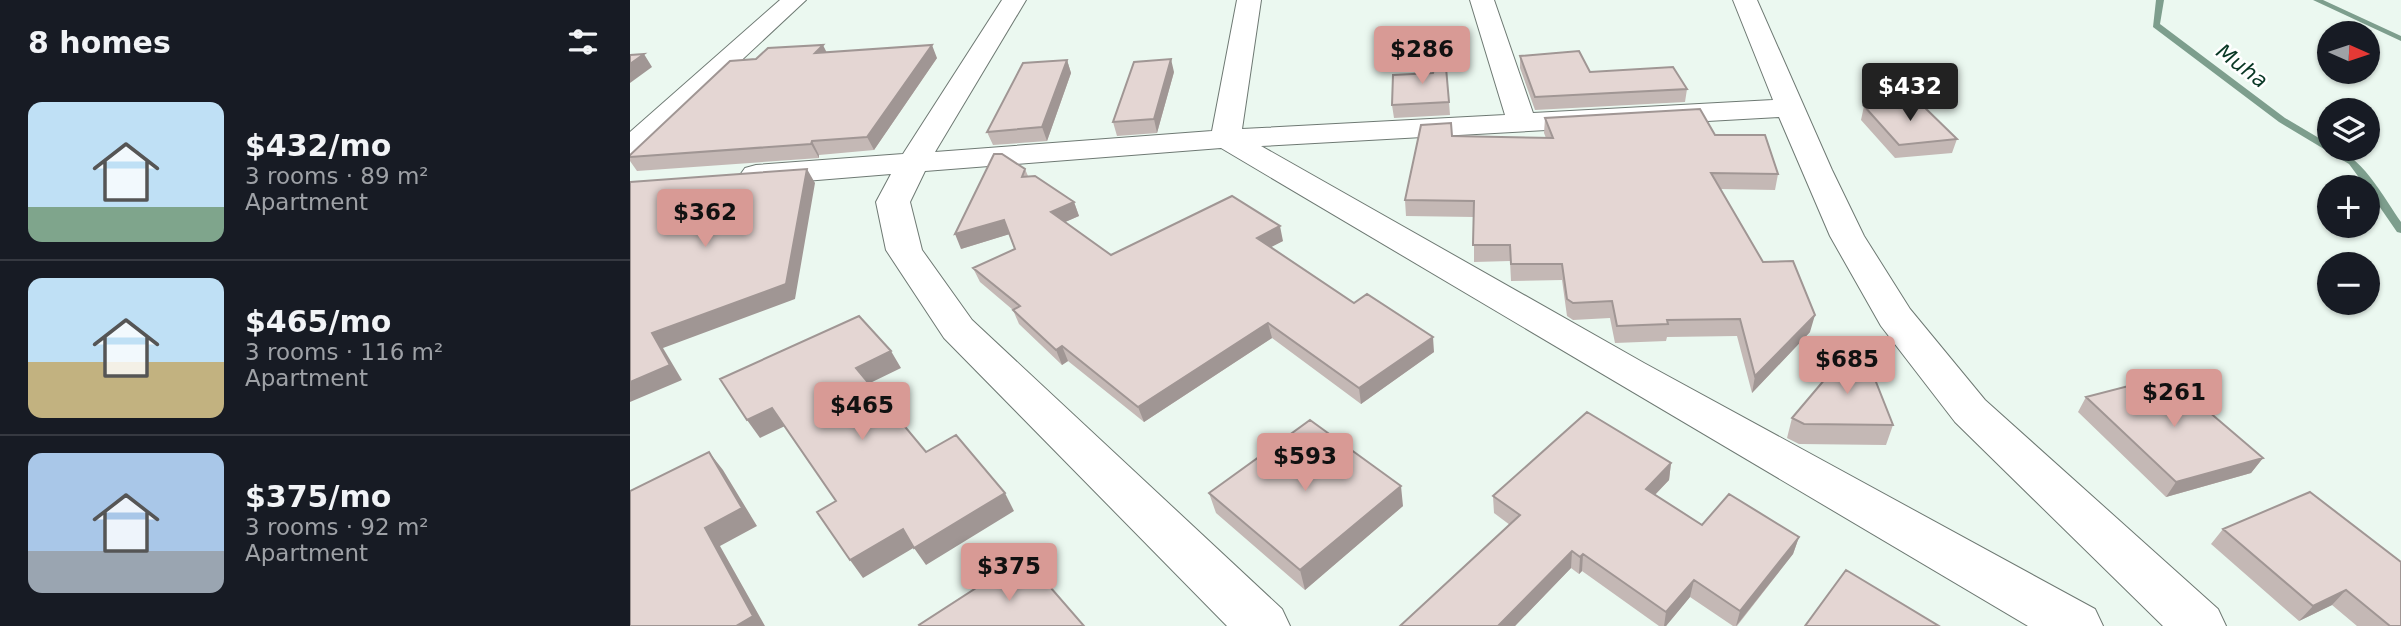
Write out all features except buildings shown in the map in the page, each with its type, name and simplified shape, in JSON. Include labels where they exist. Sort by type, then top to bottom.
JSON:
[{"type":"street","points":[[630,148],[794,0]]},
{"type":"street","points":[[1014,0],[913,163],[893,202],[904,250],[958,329],[1263,626]]},
{"type":"street","points":[[1226,139],[1250,0]]},
{"type":"street","points":[[1482,0],[1522,124]]},
{"type":"street","points":[[1745,0],[1788,107],[1847,236],[1895,317],[1970,411],[2199,626]]},
{"type":"street","points":[[724,177],[1226,139],[1788,107]]},
{"type":"street","points":[[1226,139],[1629,373],[2076,626]]},
{"type":"waterway","name":"Muha","points":[[2160,0],[2156,25],[2282,120],[2317,141]]},
{"type":"waterway","points":[[2317,0],[2401,39]]},
{"type":"waterway","name":"Muha","points":[[2351,161],[2401,230]]}]
